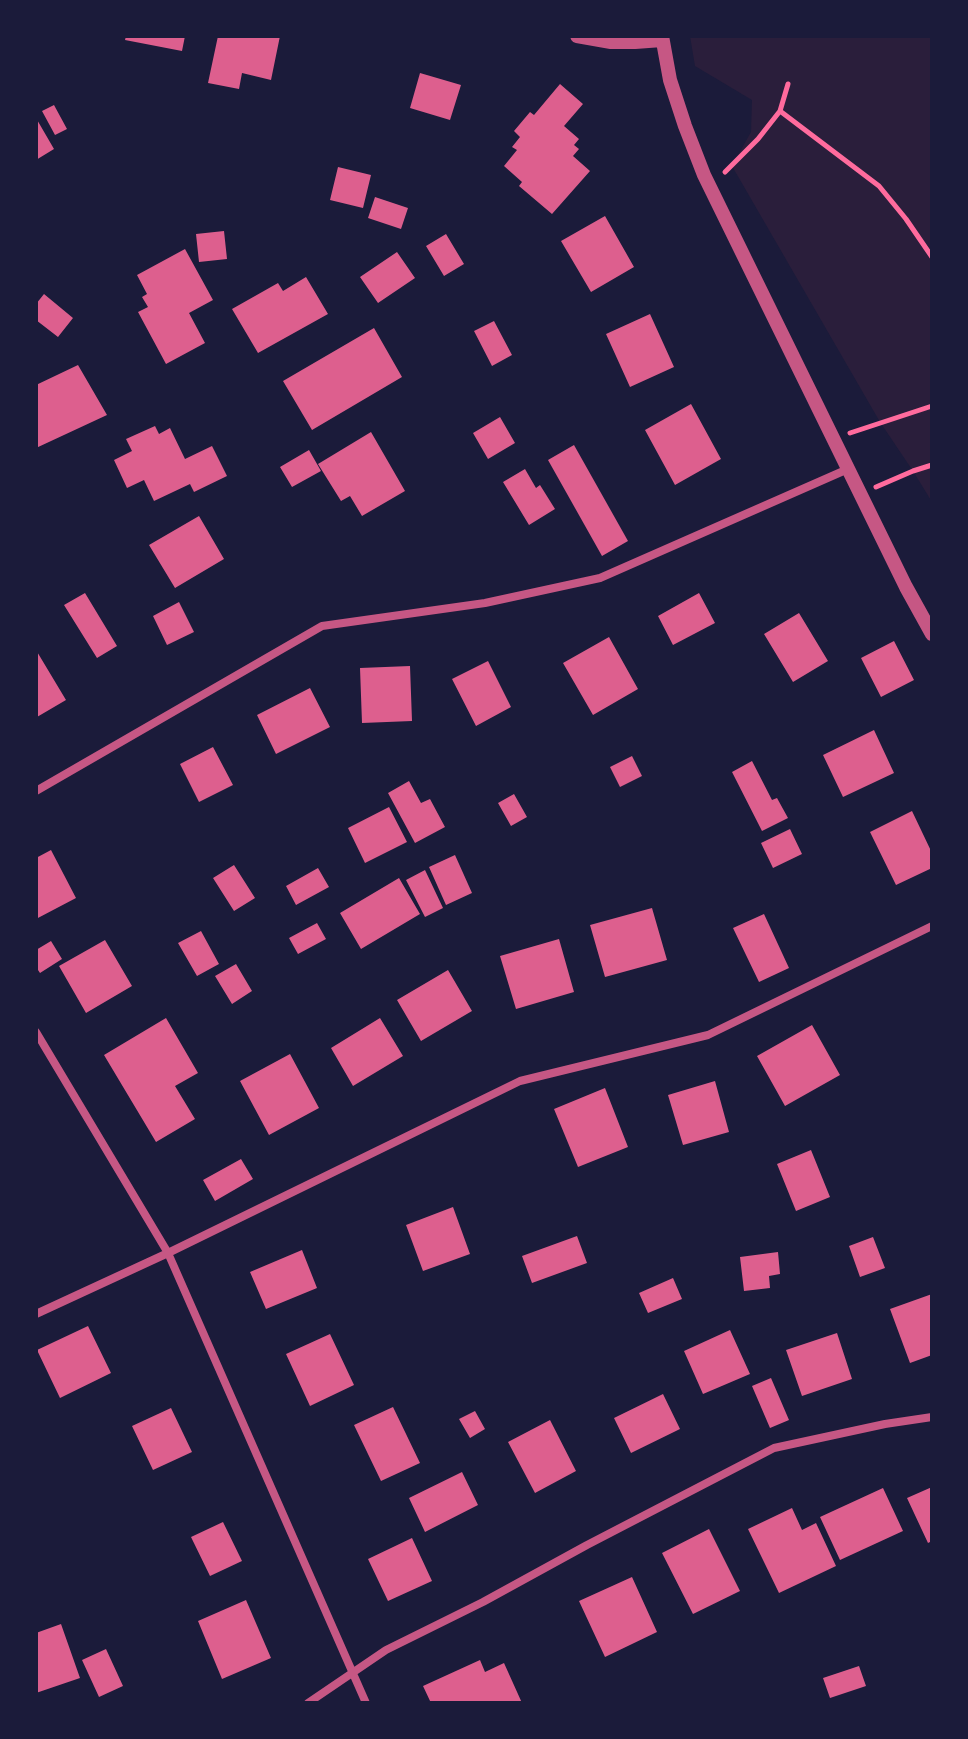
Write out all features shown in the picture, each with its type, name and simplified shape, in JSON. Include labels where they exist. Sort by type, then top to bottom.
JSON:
[{"type":"street","points":[[577,36],[611,42],[662,38],[670,80],[709,185],[932,634]]},
{"type":"street","points":[[36,791],[322,626],[485,603],[600,578],[848,469]]},
{"type":"street","points":[[36,1314],[520,1081],[708,1035],[932,926]]},
{"type":"street","points":[[36,1032],[168,1253],[366,1703]]},
{"type":"street","points":[[308,1703],[386,1650],[774,1448],[932,1417]]},
{"type":"path","points":[[709,185],[758,139],[780,111],[788,84]]},
{"type":"path","points":[[780,111],[879,186],[932,257]]},
{"type":"path","points":[[834,439],[932,406]]},
{"type":"path","points":[[860,493],[932,465]]},
{"type":"shaded area","points":[[690,36],[932,36],[932,502],[880,422],[732,166],[751,132],[752,100],[695,66]]},
{"type":"building","points":[[126,36],[185,36],[182,51],[125,40]]},
{"type":"building","points":[[218,36],[280,36],[271,80],[242,73],[239,89],[208,83]]},
{"type":"building","points":[[420,73],[461,85],[450,120],[410,108]]},
{"type":"building","points":[[560,84],[583,104],[564,126],[579,139],[574,145],[579,149],[573,156],[590,171],[552,214],[519,186],[522,182],[504,166],[517,150],[512,147],[520,137],[514,131],[530,112],[534,115]]},
{"type":"building","points":[[54,105],[67,129],[55,135],[42,111]]},
{"type":"building","points":[[36,118],[54,149],[36,160]]},
{"type":"building","points":[[338,167],[371,175],[363,208],[330,200]]},
{"type":"building","points":[[375,197],[408,208],[401,229],[368,218]]},
{"type":"building","points":[[605,216],[634,267],[591,292],[561,241]]},
{"type":"building","points":[[224,231],[227,259],[199,262],[196,234]]},
{"type":"building","points":[[446,234],[464,264],[444,276],[426,246]]},
{"type":"building","points":[[185,249],[213,300],[189,313],[205,343],[166,364],[138,312],[148,307],[142,297],[147,294],[137,275]]},
{"type":"building","points":[[397,252],[415,278],[378,303],[360,277]]},
{"type":"building","points":[[306,277],[328,314],[258,353],[232,309],[278,283],[283,291]]},
{"type":"building","points":[[44,294],[73,318],[58,337],[36,320],[36,304]]},
{"type":"building","points":[[650,314],[674,367],[630,387],[606,334]]},
{"type":"building","points":[[494,321],[512,355],[492,366],[474,331]]},
{"type":"building","points":[[374,328],[402,377],[312,430],[283,381]]},
{"type":"building","points":[[78,365],[107,415],[36,448],[36,385]]},
{"type":"building","points":[[691,404],[721,459],[675,485],[645,430]]},
{"type":"building","points":[[500,417],[515,443],[488,459],[473,433]]},
{"type":"building","points":[[155,426],[159,434],[170,428],[185,459],[212,446],[227,476],[194,492],[190,484],[154,501],[144,480],[127,488],[114,460],[132,451],[126,439]]},
{"type":"building","points":[[371,432],[405,491],[362,516],[350,496],[341,501],[318,464]]},
{"type":"building","points":[[574,445],[628,541],[602,556],[548,460]]},
{"type":"building","points":[[309,450],[321,471],[292,487],[280,467]]},
{"type":"building","points":[[525,469],[536,488],[540,485],[555,509],[529,525],[503,482]]},
{"type":"building","points":[[199,516],[224,559],[175,588],[149,545]]},
{"type":"building","points":[[85,593],[117,646],[97,658],[64,605]]},
{"type":"building","points":[[699,593],[715,623],[673,645],[658,616]]},
{"type":"building","points":[[179,602],[194,632],[167,645],[153,616]]},
{"type":"building","points":[[799,613],[828,661],[793,682],[764,634]]},
{"type":"building","points":[[609,637],[638,689],[593,715],[563,663]]},
{"type":"building","points":[[894,641],[914,680],[881,697],[861,658]]},
{"type":"building","points":[[36,650],[66,700],[37,717],[36,714]]},
{"type":"building","points":[[488,661],[511,707],[476,726],[452,679]]},
{"type":"building","points":[[410,666],[412,721],[362,723],[360,668]]},
{"type":"building","points":[[310,688],[330,727],[276,754],[257,715]]},
{"type":"building","points":[[874,730],[894,773],[843,797],[823,755]]},
{"type":"building","points":[[213,747],[233,785],[199,802],[180,764]]},
{"type":"building","points":[[632,756],[642,776],[620,787],[610,767]]},
{"type":"building","points":[[752,761],[772,800],[777,798],[788,818],[762,831],[732,772]]},
{"type":"building","points":[[409,781],[421,803],[430,799],[445,827],[415,843],[388,793]]},
{"type":"building","points":[[514,794],[527,817],[511,826],[498,803]]},
{"type":"building","points":[[389,807],[407,842],[365,863],[348,828]]},
{"type":"building","points":[[912,811],[932,853],[932,868],[896,885],[870,832]]},
{"type":"building","points":[[790,829],[802,854],[773,868],[761,843]]},
{"type":"building","points":[[51,850],[76,898],[36,919],[36,858]]},
{"type":"building","points":[[455,855],[472,893],[446,905],[429,867]]},
{"type":"building","points":[[234,865],[255,898],[234,911],[213,878]]},
{"type":"building","points":[[318,868],[329,887],[296,905],[286,886]]},
{"type":"building","points":[[425,870],[443,908],[425,917],[406,880]]},
{"type":"building","points":[[399,878],[420,914],[361,949],[340,913]]},
{"type":"building","points":[[652,908],[667,960],[605,977],[590,925]]},
{"type":"building","points":[[764,914],[789,968],[759,982],[733,928]]},
{"type":"building","points":[[317,923],[326,939],[298,954],[289,938]]},
{"type":"building","points":[[201,931],[219,964],[197,976],[178,943]]},
{"type":"building","points":[[559,939],[574,992],[516,1009],[500,956]]},
{"type":"building","points":[[105,940],[132,986],[86,1013],[59,966]]},
{"type":"building","points":[[51,941],[62,959],[40,973],[36,967],[36,950]]},
{"type":"building","points":[[236,964],[252,991],[232,1004],[215,976]]},
{"type":"building","points":[[448,970],[472,1011],[421,1041],[397,1000]]},
{"type":"building","points":[[166,1018],[198,1073],[175,1086],[195,1119],[156,1142],[104,1055]]},
{"type":"building","points":[[380,1018],[403,1056],[353,1086],[331,1048]]},
{"type":"building","points":[[812,1025],[840,1075],[785,1106],[757,1056]]},
{"type":"building","points":[[290,1054],[319,1108],[269,1135],[240,1081]]},
{"type":"building","points":[[715,1081],[729,1132],[683,1145],[668,1095]]},
{"type":"building","points":[[605,1088],[628,1147],[578,1167],[554,1109]]},
{"type":"building","points":[[811,1150],[830,1197],[796,1211],[777,1164]]},
{"type":"building","points":[[241,1159],[253,1179],[215,1201],[203,1180]]},
{"type":"building","points":[[453,1207],[470,1254],[423,1271],[406,1225]]},
{"type":"building","points":[[577,1236],[587,1263],[532,1283],[522,1256]]},
{"type":"building","points":[[873,1237],[885,1268],[860,1277],[849,1246]]},
{"type":"building","points":[[302,1250],[317,1288],[266,1309],[250,1272]]},
{"type":"building","points":[[778,1252],[780,1274],[769,1276],[770,1288],[744,1291],[740,1257]]},
{"type":"building","points":[[673,1278],[682,1299],[648,1313],[639,1293]]},
{"type":"building","points":[[932,1294],[932,1355],[910,1363],[890,1309]]},
{"type":"building","points":[[88,1326],[111,1373],[60,1398],[37,1350]]},
{"type":"building","points":[[730,1330],[750,1374],[703,1394],[684,1351]]},
{"type":"building","points":[[837,1333],[852,1379],[802,1396],[786,1350]]},
{"type":"building","points":[[330,1334],[354,1385],[310,1406],[286,1354]]},
{"type":"building","points":[[771,1378],[789,1420],[770,1428],[752,1386]]},
{"type":"building","points":[[663,1394],[680,1429],[631,1453],[614,1418]]},
{"type":"building","points":[[393,1407],[420,1463],[381,1481],[354,1425]]},
{"type":"building","points":[[171,1408],[192,1452],[153,1470],[132,1426]]},
{"type":"building","points":[[475,1411],[485,1429],[470,1438],[459,1419]]},
{"type":"building","points":[[550,1420],[576,1471],[535,1493],[508,1442]]},
{"type":"building","points":[[462,1472],[478,1505],[425,1532],[409,1498]]},
{"type":"building","points":[[932,1487],[932,1541],[928,1543],[907,1498]]},
{"type":"building","points":[[883,1488],[903,1531],[840,1560],[820,1517]]},
{"type":"building","points":[[792,1508],[802,1530],[816,1523],[836,1566],[779,1593],[748,1529]]},
{"type":"building","points":[[223,1522],[242,1561],[210,1576],[191,1537]]},
{"type":"building","points":[[709,1529],[740,1591],[693,1614],[662,1553]]},
{"type":"building","points":[[412,1538],[432,1581],[388,1601],[368,1559]]},
{"type":"building","points":[[632,1577],[657,1632],[605,1657],[579,1601]]},
{"type":"building","points":[[246,1600],[271,1658],[222,1679],[198,1621]]},
{"type":"building","points":[[61,1624],[80,1678],[36,1693],[36,1633]]},
{"type":"building","points":[[106,1649],[123,1686],[99,1697],[82,1660]]},
{"type":"building","points":[[480,1660],[485,1672],[504,1663],[522,1703],[431,1703],[423,1686]]},
{"type":"building","points":[[859,1666],[866,1686],[830,1698],[823,1678]]}]
